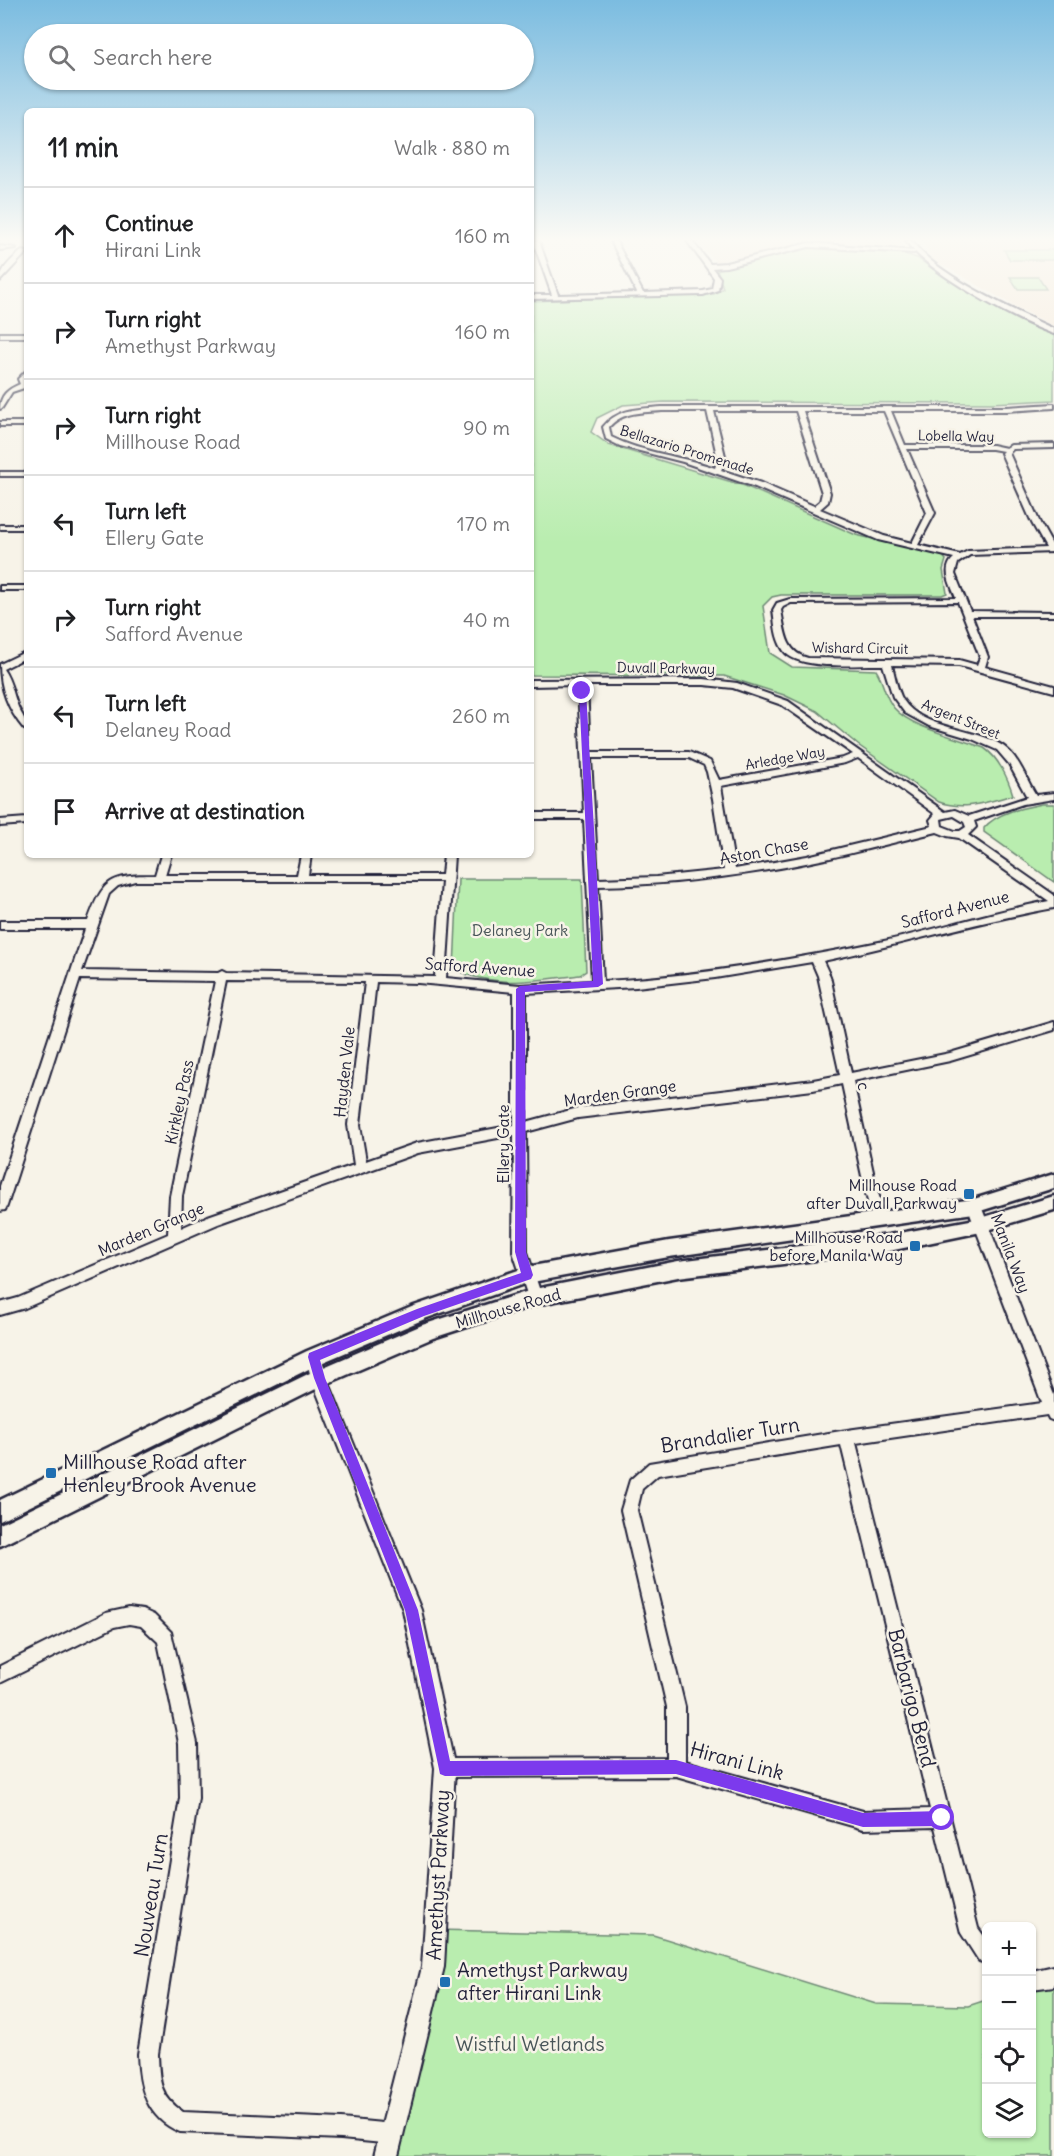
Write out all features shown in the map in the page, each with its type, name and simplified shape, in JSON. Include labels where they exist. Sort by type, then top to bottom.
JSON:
[{"type":"main road","name":"Millhouse Road","points":[[0,1511],[314,1357],[421,1312],[527,1275],[669,1249],[974,1206],[1054,1181]]},
{"type":"main road","name":"Millhouse Road","points":[[0,1535],[320,1378],[429,1331],[535,1297],[678,1269],[889,1243],[981,1225],[1054,1203]]},
{"type":"street","points":[[0,407],[10,391],[24,386]]},
{"type":"street","name":"Bellazario Promenade","points":[[959,557],[880,538],[758,485],[685,460],[622,445],[609,438],[606,427],[611,419],[622,414],[640,411],[1007,409],[1054,406]]},
{"type":"street","points":[[710,409],[722,460],[717,471]]},
{"type":"street","points":[[799,410],[826,493],[824,502],[814,510]]},
{"type":"street","points":[[887,410],[931,513],[914,546]]},
{"type":"street","points":[[0,424],[24,424]]},
{"type":"street","name":"Lobella Way","points":[[903,447],[992,447],[1008,450],[1011,447],[1054,446]]},
{"type":"street","points":[[1008,450],[1005,453],[1036,524],[1052,549]]},
{"type":"street","points":[[0,474],[24,474]]},
{"type":"street","points":[[0,527],[24,527]]},
{"type":"street","points":[[980,668],[984,657],[951,574],[951,568],[959,557],[968,553],[1052,549]]},
{"type":"street","points":[[0,588],[24,588]]},
{"type":"street","name":"Wishard Circuit","points":[[961,600],[798,601],[780,605],[777,610],[786,649],[795,659],[808,661],[939,661],[980,668],[1054,689]]},
{"type":"street","points":[[966,613],[1054,614]]},
{"type":"street","points":[[24,656],[0,669],[6,679],[15,715],[24,724]]},
{"type":"street","name":"Argent Street","points":[[887,662],[897,695],[908,711],[920,718],[1000,748],[1010,758],[1033,798]]},
{"type":"street","points":[[582,682],[598,984]]},
{"type":"street","name":"Duvall Parkway","points":[[534,683],[704,682],[734,686],[785,703],[942,814]]},
{"type":"street","points":[[586,755],[689,755],[701,759],[710,766],[730,873]]},
{"type":"street","name":"Arledge Way","points":[[715,784],[845,760],[859,755]]},
{"type":"street","points":[[968,820],[1033,798],[1054,796]]},
{"type":"street","points":[[956,813],[968,820],[970,827],[968,831],[951,834],[938,828],[935,820],[942,814],[956,813]]},
{"type":"street","points":[[534,816],[588,816]]},
{"type":"street","points":[[0,823],[24,821]]},
{"type":"street","name":"Aston Chase","points":[[592,883],[730,873],[822,856],[938,828]]},
{"type":"street","points":[[961,834],[1054,902]]},
{"type":"street","points":[[159,878],[165,858]]},
{"type":"street","points":[[302,877],[305,858]]},
{"type":"street","points":[[440,981],[449,858]]},
{"type":"street","points":[[0,1206],[92,925],[105,891],[114,882],[135,878],[448,878]]},
{"type":"street","name":"Safford Avenue","points":[[76,975],[222,975],[440,981],[458,985],[520,989],[636,982],[715,974],[816,958],[885,944],[1054,902]]},
{"type":"street","points":[[0,925],[92,925]]},
{"type":"street","name":"c","points":[[816,958],[824,976],[870,1190],[880,1221]]},
{"type":"street","name":"Kirkley Pass","points":[[174,1237],[177,1196],[222,975]]},
{"type":"street","name":"Hayden Vale","points":[[361,1168],[354,1125],[371,979]]},
{"type":"street","name":"Ellery Gate","points":[[520,989],[520,1252],[535,1297]]},
{"type":"street","name":"Marden Grange","points":[[0,1309],[20,1304],[213,1220],[417,1148],[519,1129],[578,1113],[846,1079],[950,1057],[1054,1026]]},
{"type":"street","name":"Manila Way","points":[[974,1206],[1053,1411]]},
{"type":"street","name":"Amethyst Parkway","points":[[314,1357],[320,1378],[411,1610],[445,1768],[433,1967],[386,2156]]},
{"type":"street","name":"Brandalier Turn","points":[[676,1767],[676,1707],[628,1510],[635,1485],[654,1468],[848,1437],[1053,1411]]},
{"type":"street","name":"Barbarigo Bend","points":[[848,1437],[970,1933],[982,1948]]},
{"type":"street","name":"Nouveau Turn","points":[[0,1675],[112,1620],[129,1615],[144,1618],[155,1625],[165,1638],[188,1743],[190,1768],[189,1798],[148,2054],[148,2078],[163,2112],[180,2122],[340,2129],[393,2134]]},
{"type":"street","name":"Hirani Link","points":[[445,1768],[676,1767],[863,1820],[942,1818]]},
{"type":"street","points":[[1036,1979],[1054,1976]]},
{"type":"green space","points":[[534,342],[1054,342],[1054,400],[991,403],[664,402],[623,405],[597,418],[591,432],[609,445],[745,486],[856,535],[942,555],[946,560],[943,570],[947,593],[942,595],[781,595],[772,597],[763,606],[770,653],[792,667],[876,670],[894,708],[923,727],[984,748],[1002,768],[1013,795],[967,806],[939,802],[858,745],[817,711],[784,695],[724,676],[534,675]]},
{"type":"green space","points":[[1042,804],[1054,804],[1054,882],[984,832],[984,828],[1003,814]]},
{"type":"green space","name":"Delaney Park","points":[[458,879],[582,879],[586,971],[580,975],[548,979],[500,981],[484,979],[454,969]]},
{"type":"green space","name":"Wistful Wetlands","points":[[436,1930],[653,1935],[876,2004],[968,2006],[982,2001],[982,2138],[1036,2138],[1036,1985],[1054,1979],[1054,2156],[384,2156]]},
{"type":"place","name":"Millhouse Road after Duvall Parkway","points":[[969,1194]]},
{"type":"place","name":"Millhouse Road before Manila Way","points":[[915,1246]]},
{"type":"place","name":"Millhouse Road after Henley Brook Avenue","points":[[51,1473]]},
{"type":"place","name":"Amethyst Parkway after Hirani Link","points":[[445,1982]]},
{"type":"route","points":[[582,691],[598,984],[520,989],[520,1252],[527,1275],[421,1312],[314,1357],[320,1378],[411,1610],[445,1768],[676,1767],[863,1820],[942,1818]]}]
